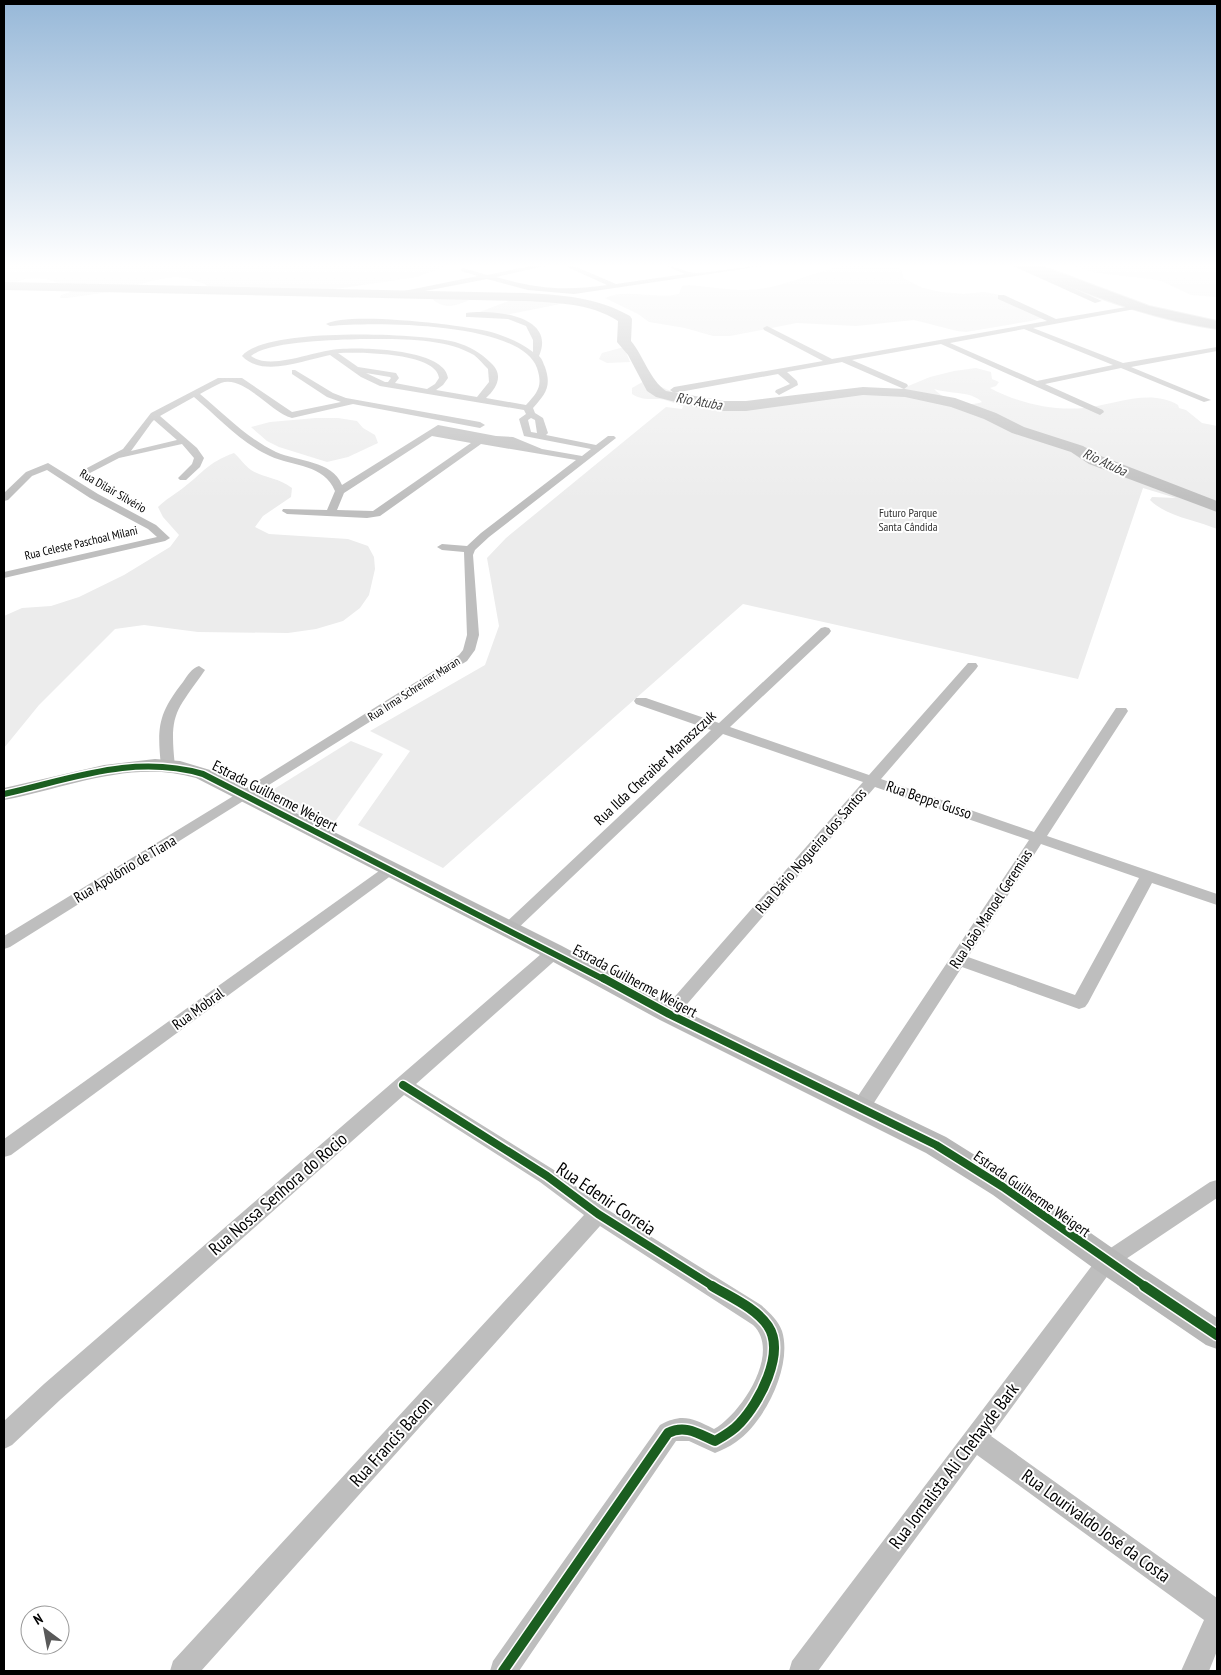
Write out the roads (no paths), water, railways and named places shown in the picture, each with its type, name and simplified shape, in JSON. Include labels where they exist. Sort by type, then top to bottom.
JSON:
[{"type":"street","points":[[283,344],[265,347],[250,352],[246,356],[256,363],[269,364],[330,352],[366,351],[408,356],[428,361],[442,370],[443,379],[439,385],[429,391]]},
{"type":"street","points":[[446,344],[472,351],[484,358],[491,366],[494,375],[493,384],[488,392],[479,400]]},
{"type":"street","points":[[517,344],[535,357],[542,367],[545,379],[542,390],[523,419],[527,434],[599,448]]},
{"type":"street","points":[[535,344],[539,348],[535,357]]},
{"type":"street","points":[[798,344],[830,361]]},
{"type":"street","points":[[674,390],[929,344]]},
{"type":"street","points":[[947,344],[1100,412]]},
{"type":"street","points":[[1067,344],[1207,400]]},
{"type":"street","points":[[1035,384],[1217,349]]},
{"type":"street","points":[[408,356],[416,351]]},
{"type":"street","points":[[1207,351],[1217,355]]},
{"type":"street","points":[[330,352],[373,380],[390,385],[479,400],[529,412],[539,418],[543,433],[539,436]]},
{"type":"street","points":[[842,359],[904,386]]},
{"type":"street","points":[[779,370],[794,383],[794,385],[779,392]]},
{"type":"street","points":[[295,372],[330,395],[352,402],[480,425]]},
{"type":"street","points":[[90,470],[117,456],[132,445],[154,415],[218,381],[231,378],[242,382],[288,414],[301,414],[352,402]]},
{"type":"street","points":[[194,393],[266,450],[281,457],[311,464],[323,470],[335,480],[340,490]]},
{"type":"street","points":[[154,415],[184,441],[199,458],[197,465],[183,478]]},
{"type":"street","points":[[331,513],[340,490],[451,420]]},
{"type":"street","points":[[433,431],[482,439],[519,441],[540,451]]},
{"type":"street","points":[[442,547],[470,549],[485,535],[611,438]]},
{"type":"street","points":[[482,439],[510,447],[584,459]]},
{"type":"street","points":[[287,511],[366,515],[379,512],[482,439]]},
{"type":"street","points":[[117,456],[184,441]]},
{"type":"street","points":[[510,447],[519,441]]},
{"type":"street","name":"Rua Dilair Silvério","points":[[4,498],[24,477],[48,466],[94,496],[152,527],[165,538]]},
{"type":"street","name":"Rua Celeste Paschoal Milani","points":[[4,575],[165,538]]},
{"type":"street","name":"Rua Irma Schreiner Maran","points":[[245,796],[463,658],[472,642],[467,567],[470,549]]},
{"type":"street","name":"Rua Ilda Cheraiber Manaszczuk","points":[[508,928],[825,631]]},
{"type":"street","name":"Rua Dário Nogueira dos Santos","points":[[669,1014],[972,666]]},
{"type":"street","points":[[168,766],[164,732],[166,720],[176,700],[199,670]]},
{"type":"street","name":"Rua Beppe Gusso","points":[[641,701],[1217,900]]},
{"type":"street","name":"Rua João Manoel Geremias","points":[[861,1107],[1120,711]]},
{"type":"street","name":"Estrada Guilherme Weigert","points":[[4,794],[108,771],[150,766],[168,766],[195,771],[508,928],[669,1014],[936,1145],[973,1167],[1217,1336]]},
{"type":"street","name":"Rua Apolônio de Tiana","points":[[4,943],[245,796]]},
{"type":"street","name":"Rua Mobral","points":[[4,1149],[391,869]]},
{"type":"street","points":[[958,958],[1079,1004],[1148,876]]},
{"type":"street","name":"Rua Nossa Senhora do Rocio","points":[[4,1438],[52,1392],[554,952]]},
{"type":"street","name":"Rua Edenir Correia","points":[[403,1084],[547,1176],[598,1214],[765,1322],[771,1332],[773,1352],[766,1386],[750,1413],[726,1437],[715,1441],[685,1427],[676,1428],[668,1433],[503,1671]]},
{"type":"street","name":"Rua Jornalista Ali Chehayde Bark","points":[[802,1671],[1107,1261],[1217,1188]]},
{"type":"street","name":"Rua Francis Bacon","points":[[183,1671],[598,1214]]},
{"type":"street","name":"Rua Lourivaldo José da Costa","points":[[975,1439],[1217,1614]]},
{"type":"street","points":[[1195,1671],[1217,1621]]},
{"type":"waterway","name":"Rio Atuba","points":[[626,344],[634,354],[652,388],[661,394],[724,406],[746,406],[863,391],[905,393],[955,403],[990,416],[1018,430],[1077,449],[1095,460],[1217,507]]},
{"type":"park label","name":"Futuro Parque Santa Cândida","points":[[908,520]]}]
